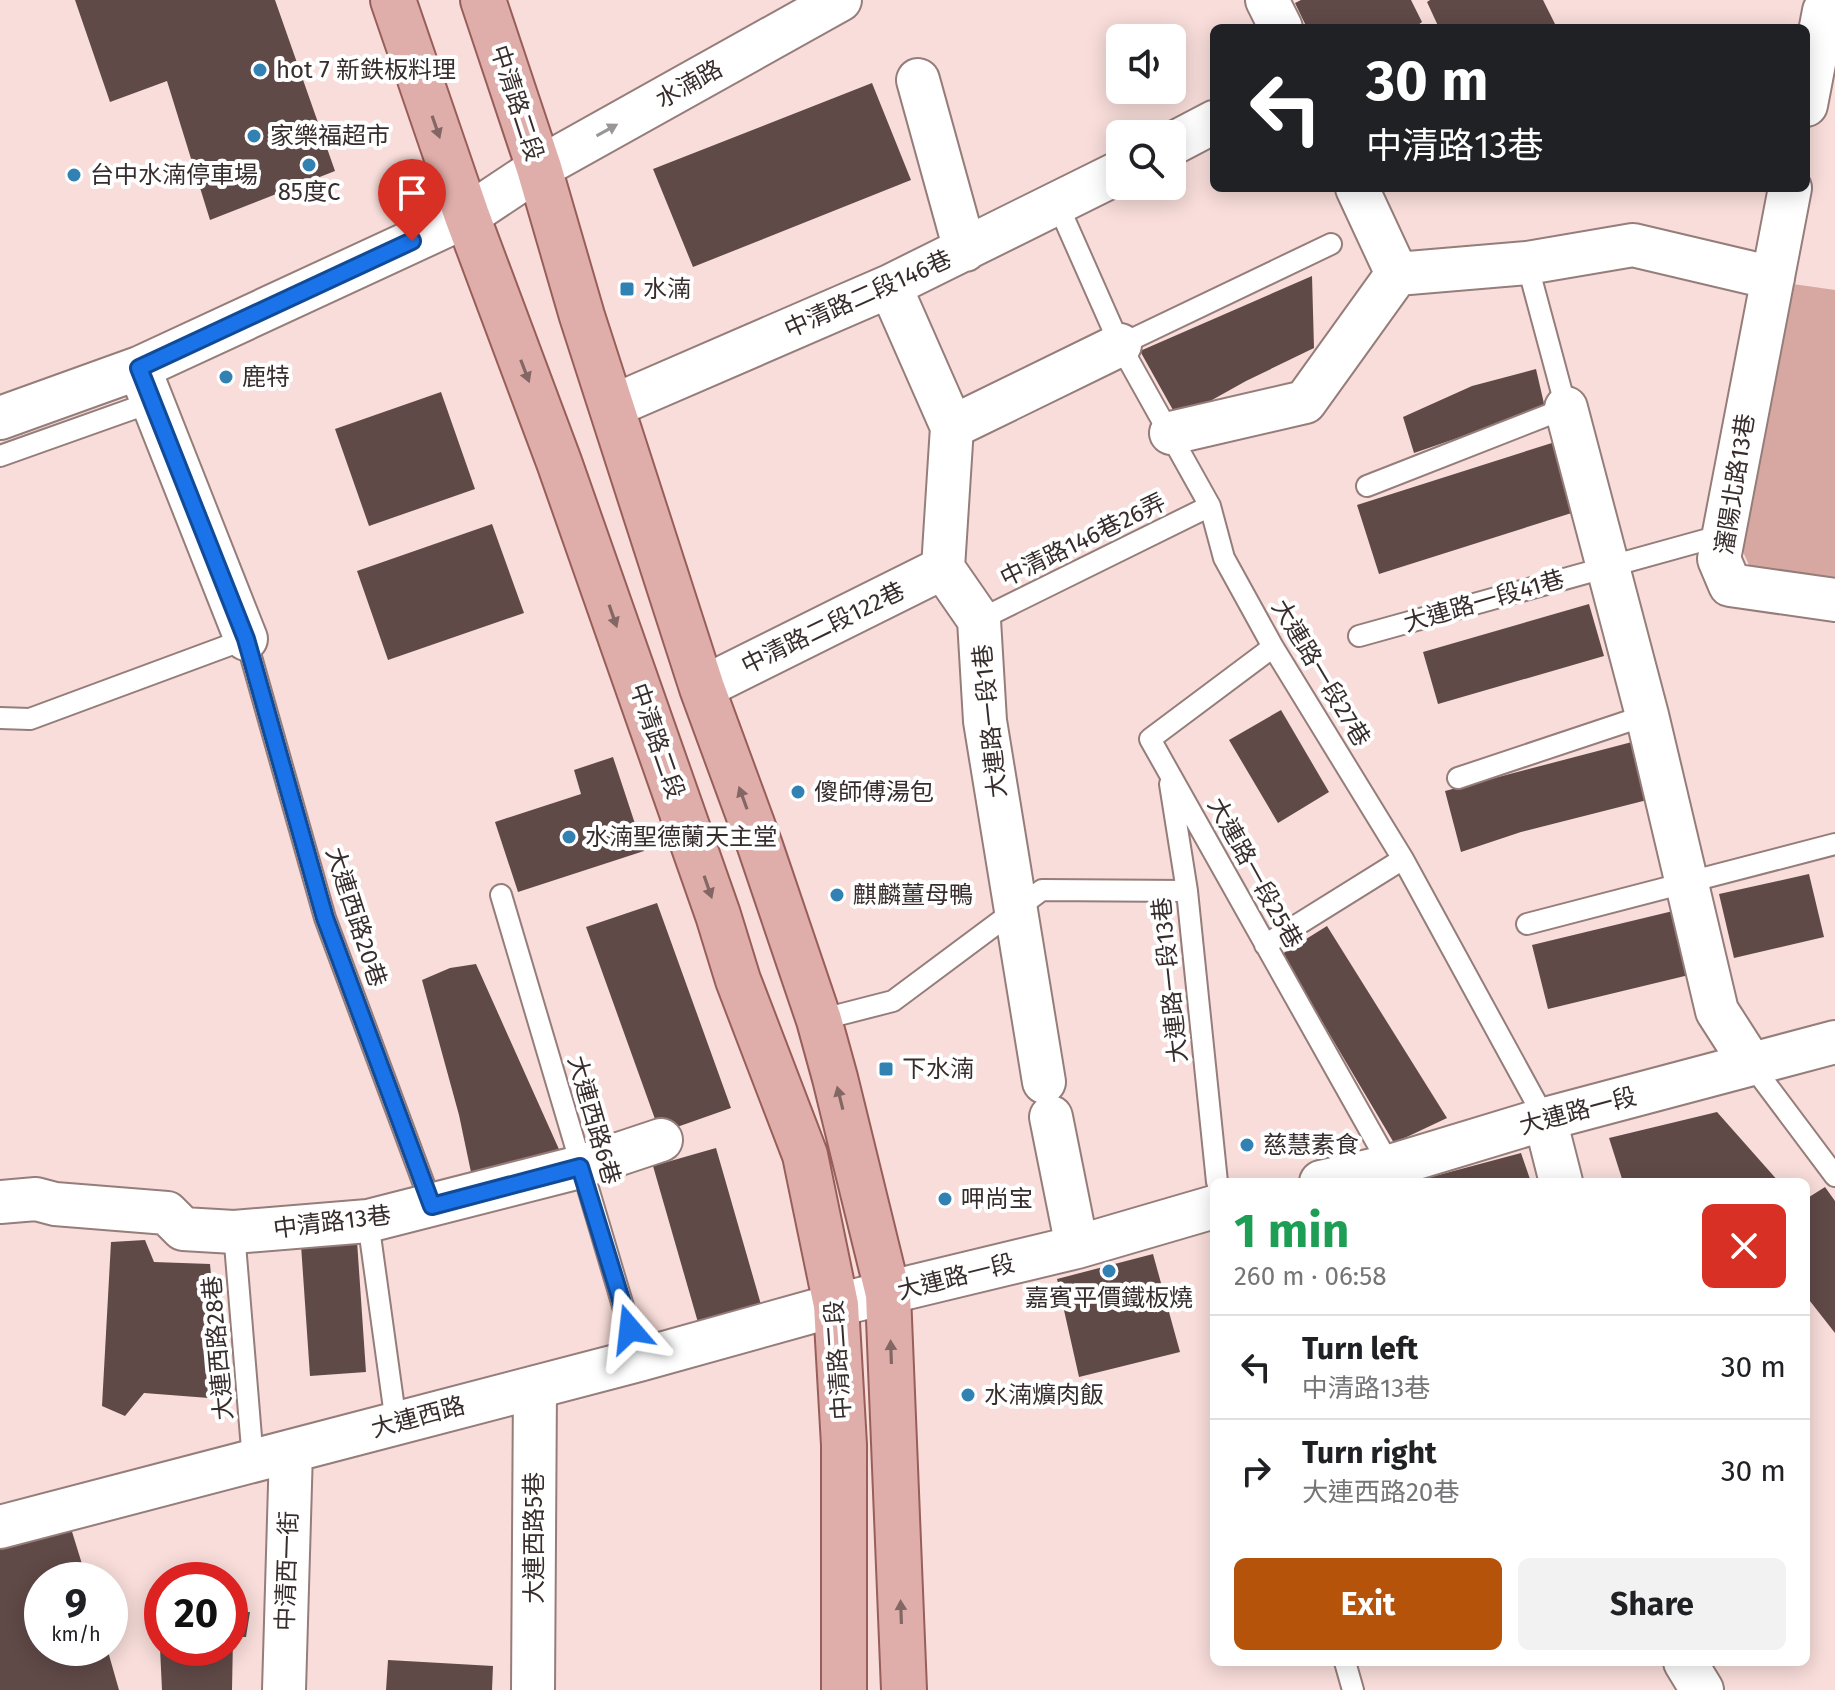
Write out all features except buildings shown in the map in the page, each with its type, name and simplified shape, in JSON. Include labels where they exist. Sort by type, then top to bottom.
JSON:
[{"type":"main road","name":"中清路二段","points":[[393,0],[467,216],[559,462],[738,980],[805,1155],[836,1305],[844,1445],[844,1690]]},
{"type":"main road","name":"中清路二段","points":[[483,0],[539,168],[582,316],[702,688],[819,1020],[888,1294],[904,1690]]},
{"type":"street","name":"水湳路","points":[[0,418],[145,385],[467,216],[539,168],[840,0]]},
{"type":"street","points":[[1267,0],[1279,24]]},
{"type":"street","points":[[1810,84],[1824,11],[1835,3]]},
{"type":"street","points":[[918,80],[965,250]]},
{"type":"street","points":[[1186,137],[1210,124]]},
{"type":"street","name":"中清路二段146巷","points":[[613,406],[890,286],[1106,179]]},
{"type":"street","points":[[1359,192],[1397,274]]},
{"type":"street","name":"瀋陽北路13巷","points":[[1789,192],[1719,559],[1730,585],[1835,600]]},
{"type":"street","points":[[1171,433],[1305,402],[1397,274],[1527,263],[1633,245],[1773,278]]},
{"type":"street","points":[[890,286],[952,427],[943,568]]},
{"type":"street","points":[[952,427],[1120,345]]},
{"type":"street","points":[[145,385],[246,639]]},
{"type":"street","points":[[1566,408],[1647,715],[1717,1011],[1751,1064]]},
{"type":"street","name":"中清路二段122巷","points":[[702,688],[943,568]]},
{"type":"street","name":"大連路一段1巷","points":[[943,568],[979,620],[985,721],[1048,1099],[1077,1247]]},
{"type":"street","name":"大連路一段","points":[[1338,1178],[1835,1042]]},
{"type":"street","points":[[1545,1119],[1560,1178]]},
{"type":"street","name":"中清路13巷","points":[[0,1202],[36,1199],[55,1204],[167,1213],[183,1229],[234,1232],[368,1221],[580,1167],[661,1140]]},
{"type":"street","name":"大連路一段","points":[[836,1305],[1077,1247],[1210,1208]]},
{"type":"street","name":"大連西路","points":[[0,1527],[639,1360],[836,1305]]},
{"type":"street","name":"大連西路5巷","points":[[533,1690],[535,1387]]},
{"type":"street","name":"中清西一街","points":[[272,1456],[284,1690]]},
{"type":"street","points":[[1687,1666],[1702,1690]]},
{"type":"lane","name":"大連路一段27巷","points":[[1058,205],[1120,345],[1210,506],[1224,558],[1273,647],[1403,859],[1545,1119]]},
{"type":"lane","points":[[1120,345],[1331,244]]},
{"type":"lane","points":[[1367,486],[1566,408],[1527,263]]},
{"type":"lane","points":[[0,456],[145,385]]},
{"type":"lane","name":"中清路146巷26弄","points":[[979,620],[1210,506]]},
{"type":"lane","name":"大連路一段41巷","points":[[1359,636],[1723,535]]},
{"type":"lane","points":[[0,718],[30,719],[246,639]]},
{"type":"lane","name":"大連西路20巷","points":[[246,639],[325,918],[432,1206]]},
{"type":"lane","name":"大連路一段25巷","points":[[1273,647],[1150,739],[1390,1166]]},
{"type":"lane","points":[[1458,778],[1647,715]]},
{"type":"lane","name":"大連路一段13巷","points":[[1168,772],[1187,891],[1217,1178]]},
{"type":"lane","points":[[1527,924],[1687,881],[1834,849]]},
{"type":"lane","points":[[1265,945],[1403,859]]},
{"type":"lane","points":[[819,1020],[893,1001],[1042,890],[1187,891]]},
{"type":"lane","name":"大連西路6巷","points":[[501,895],[639,1360]]},
{"type":"lane","points":[[1751,1064],[1835,1176]]},
{"type":"lane","points":[[368,1221],[396,1423]]},
{"type":"lane","name":"大連西路28巷","points":[[234,1232],[272,1456]]},
{"type":"lane","points":[[1346,1666],[1353,1690]]},
{"type":"shaded area","points":[[1793,284],[1835,290],[1835,584],[1749,565],[1739,543]]},
{"type":"place","name":"hot 7 新鉄板料理","points":[[260,70]]},
{"type":"place","name":"家樂福超市","points":[[254,136]]},
{"type":"place","name":"85度C","points":[[309,165]]},
{"type":"place","name":"台中水湳停車場","points":[[74,175]]},
{"type":"place","name":"水湳","points":[[627,289]]},
{"type":"place","name":"鹿特","points":[[226,377]]},
{"type":"place","name":"傻師傅湯包","points":[[798,792]]},
{"type":"place","name":"水湳聖德蘭天主堂","points":[[569,837]]},
{"type":"place","name":"麒麟薑母鴨","points":[[837,895]]},
{"type":"place","name":"下水湳","points":[[886,1069]]},
{"type":"place","name":"慈慧素食","points":[[1247,1145]]},
{"type":"place","name":"呷尚宝","points":[[945,1199]]},
{"type":"place","name":"嘉賓平價鐵板燒","points":[[1109,1271]]},
{"type":"place","name":"水湳爌肉飯","points":[[968,1395]]},
{"type":"route","points":[[412,241],[139,368],[246,639],[325,918],[432,1206],[580,1167],[630,1329]]}]
